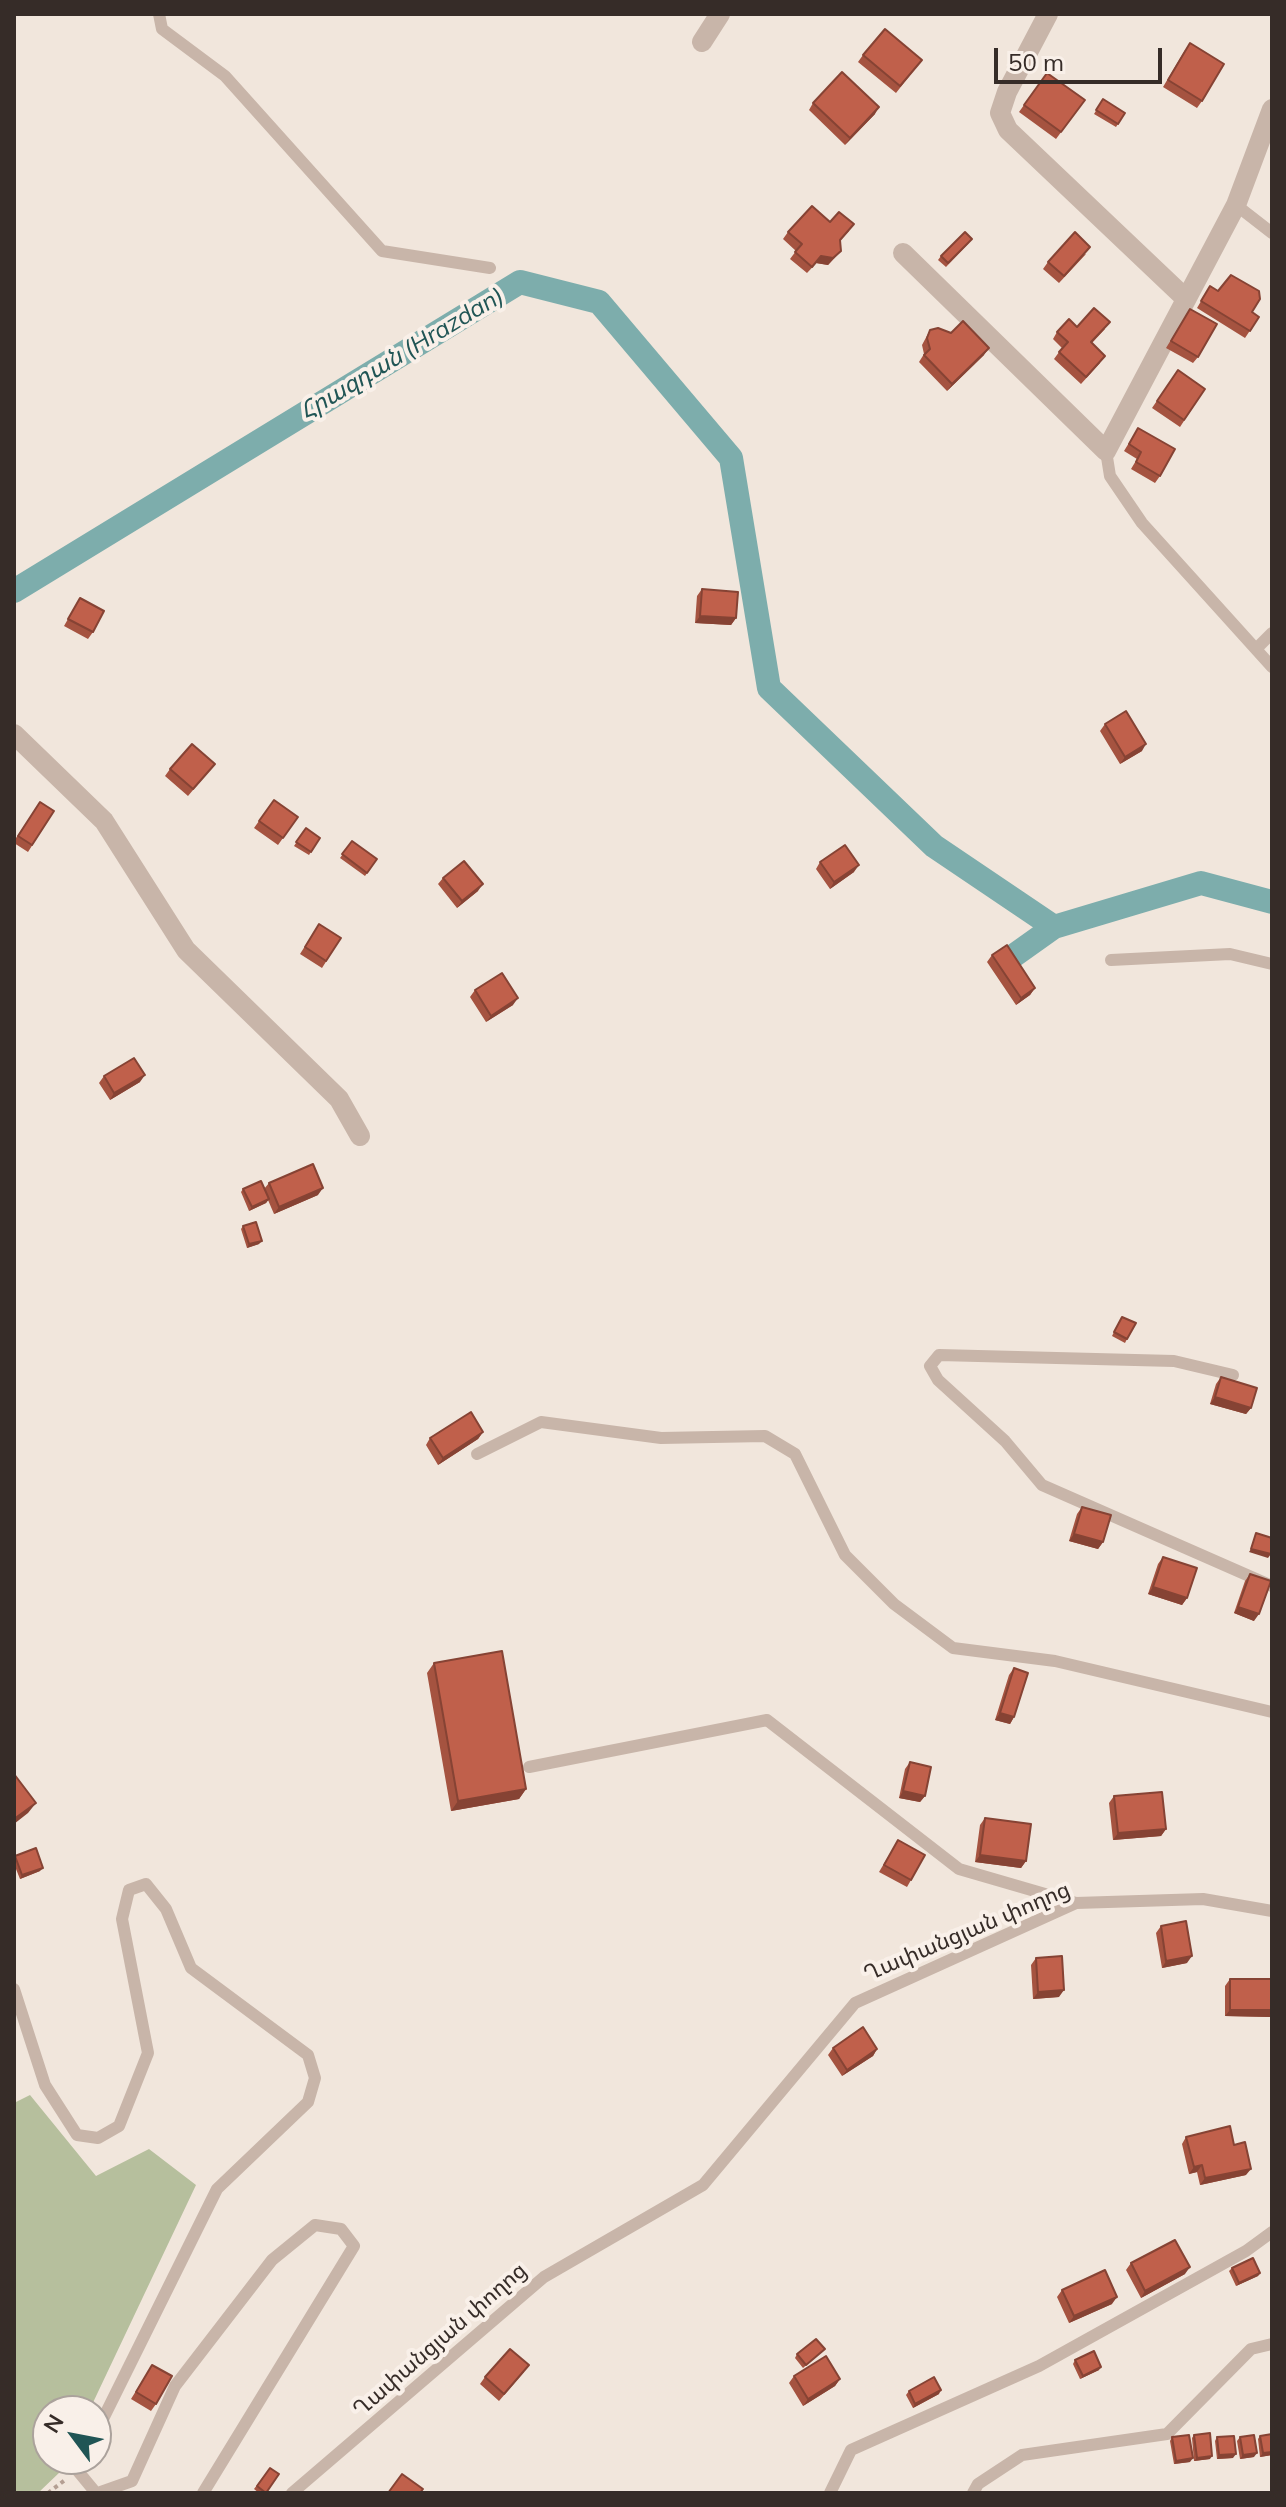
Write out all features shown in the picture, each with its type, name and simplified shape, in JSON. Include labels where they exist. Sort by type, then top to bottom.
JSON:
[{"type":"street","points":[[702,42],[720,14]]},
{"type":"street","points":[[1048,14],[1007,92],[1000,113],[1008,130],[1185,298]]},
{"type":"street","points":[[903,253],[1106,451],[1236,205],[1272,109]]},
{"type":"street","points":[[14,734],[104,821],[186,950],[339,1099],[360,1136]]},
{"type":"lane","points":[[159,14],[162,29],[225,76],[382,251],[490,268]]},
{"type":"lane","points":[[1236,205],[1272,233]]},
{"type":"lane","points":[[1106,451],[1110,476],[1142,523],[1272,667]]},
{"type":"lane","points":[[1256,649],[1272,633]]},
{"type":"lane","points":[[1111,960],[1230,954],[1272,964]]},
{"type":"lane","points":[[1233,1375],[1174,1361],[939,1355],[930,1366],[938,1380],[1005,1441],[1042,1485],[1272,1586]]},
{"type":"lane","points":[[477,1454],[541,1422],[661,1438],[765,1436],[795,1454],[845,1555],[894,1604],[953,1648],[1055,1661],[1272,1712]]},
{"type":"lane","points":[[529,1767],[767,1720],[959,1869],[1076,1903]]},
{"type":"lane","points":[[14,1989],[45,2085],[77,2135],[98,2138],[119,2126],[148,2053],[122,1919],[129,1890],[146,1884],[166,1909],[191,1968],[308,2055],[315,2078],[308,2102],[217,2189],[112,2401]]},
{"type":"lane","name":"Ղափանցյան փողոց","points":[[292,2493],[544,2277],[703,2185],[855,2003],[1076,1903],[1203,1899],[1272,1911]]},
{"type":"lane","points":[[81,2475],[97,2493],[132,2481],[175,2386],[272,2260],[315,2225],[341,2229],[354,2246],[203,2493]]},
{"type":"lane","points":[[830,2493],[851,2450],[1039,2366],[1246,2251],[1272,2232]]},
{"type":"lane","points":[[973,2493],[978,2484],[1022,2455],[1167,2434],[1251,2349],[1272,2344]]},
{"type":"green space","points":[[30,2095],[96,2176],[149,2149],[196,2185],[97,2395],[32,2395],[32,2475],[57,2475],[38,2493],[14,2493],[14,2103]]},
{"type":"building","points":[[885,29],[922,60],[900,86],[863,55]]},
{"type":"building","points":[[1190,43],[1224,64],[1202,101],[1168,80]]},
{"type":"building","points":[[842,72],[879,107],[850,138],[813,103]]},
{"type":"building","points":[[1047,73],[1085,100],[1061,132],[1024,105]]},
{"type":"building","points":[[1103,99],[1125,113],[1118,124],[1096,110]]},
{"type":"building","points":[[812,206],[830,222],[839,212],[854,224],[840,240],[841,251],[833,258],[821,256],[812,267],[795,252],[802,244],[788,232]]},
{"type":"building","points":[[965,232],[972,239],[948,263],[941,256]]},
{"type":"building","points":[[1075,232],[1090,247],[1064,276],[1048,262]]},
{"type":"building","points":[[1231,275],[1259,291],[1260,299],[1252,312],[1259,317],[1250,331],[1201,301],[1210,286],[1218,291]]},
{"type":"building","points":[[1094,308],[1110,322],[1091,342],[1105,356],[1086,377],[1059,352],[1068,342],[1057,332],[1069,319],[1077,327]]},
{"type":"building","points":[[1190,309],[1217,324],[1198,357],[1171,341]]},
{"type":"building","points":[[963,321],[989,348],[952,384],[924,355],[930,349],[927,338],[930,330],[938,328],[951,333]]},
{"type":"building","points":[[1178,370],[1205,389],[1184,420],[1157,401]]},
{"type":"building","points":[[1138,428],[1175,449],[1160,476],[1136,462],[1141,452],[1129,444]]},
{"type":"building","points":[[702,589],[738,592],[736,618],[700,616]]},
{"type":"building","points":[[80,598],[104,611],[93,632],[68,619]]},
{"type":"building","points":[[1126,711],[1146,744],[1125,757],[1105,724]]},
{"type":"building","points":[[192,744],[215,764],[193,789],[170,769]]},
{"type":"building","points":[[274,800],[298,817],[283,838],[259,821]]},
{"type":"building","points":[[40,802],[54,811],[32,845],[18,836]]},
{"type":"building","points":[[306,828],[320,838],[311,852],[296,842]]},
{"type":"building","points":[[352,841],[377,859],[367,873],[342,854]]},
{"type":"building","points":[[845,845],[859,865],[834,882],[820,862]]},
{"type":"building","points":[[464,861],[483,884],[462,901],[443,878]]},
{"type":"building","points":[[319,924],[341,938],[326,961],[305,947]]},
{"type":"building","points":[[1007,945],[1035,988],[1021,998],[992,955]]},
{"type":"building","points":[[502,973],[518,998],[491,1016],[475,990]]},
{"type":"building","points":[[134,1058],[145,1075],[114,1093],[104,1076]]},
{"type":"building","points":[[313,1164],[323,1188],[279,1207],[269,1183]]},
{"type":"building","points":[[261,1181],[269,1199],[252,1207],[243,1189]]},
{"type":"building","points":[[256,1222],[262,1241],[249,1244],[243,1226]]},
{"type":"building","points":[[1122,1317],[1136,1323],[1127,1339],[1114,1332]]},
{"type":"building","points":[[1221,1377],[1257,1388],[1251,1408],[1215,1397]]},
{"type":"building","points":[[471,1412],[483,1432],[443,1458],[430,1438]]},
{"type":"building","points":[[1082,1507],[1111,1515],[1103,1542],[1074,1534]]},
{"type":"building","points":[[1256,1533],[1272,1538],[1271,1554],[1251,1549]]},
{"type":"building","points":[[1163,1557],[1197,1568],[1187,1598],[1153,1587]]},
{"type":"building","points":[[1250,1574],[1271,1581],[1259,1614],[1238,1607]]},
{"type":"building","points":[[502,1651],[526,1789],[458,1801],[434,1663]]},
{"type":"building","points":[[1014,1668],[1028,1673],[1014,1717],[1000,1713]]},
{"type":"building","points":[[910,1762],[931,1767],[925,1796],[903,1791]]},
{"type":"building","points":[[14,1774],[36,1803],[14,1819]]},
{"type":"building","points":[[1162,1792],[1166,1829],[1118,1833],[1114,1796]]},
{"type":"building","points":[[985,1818],[1031,1824],[1026,1861],[980,1855]]},
{"type":"building","points":[[898,1840],[925,1855],[911,1880],[884,1865]]},
{"type":"building","points":[[36,1848],[43,1868],[22,1875],[15,1856]]},
{"type":"building","points":[[1186,1921],[1192,1956],[1166,1961],[1161,1926]]},
{"type":"building","points":[[1062,1956],[1064,1990],[1038,1992],[1036,1958]]},
{"type":"building","points":[[1230,1979],[1272,1979],[1272,2010],[1230,2010]]},
{"type":"building","points":[[863,2027],[877,2049],[847,2070],[833,2048]]},
{"type":"building","points":[[1230,2126],[1234,2145],[1245,2142],[1251,2169],[1205,2178],[1202,2165],[1194,2167],[1186,2137]]},
{"type":"building","points":[[1175,2240],[1190,2267],[1145,2291],[1131,2263]]},
{"type":"building","points":[[1253,2258],[1260,2273],[1239,2283],[1232,2268]]},
{"type":"building","points":[[1105,2270],[1117,2297],[1074,2316],[1062,2290]]},
{"type":"building","points":[[816,2339],[825,2349],[806,2365],[797,2354]]},
{"type":"building","points":[[510,2349],[529,2365],[504,2394],[485,2377]]},
{"type":"building","points":[[1094,2351],[1101,2367],[1083,2376],[1075,2360]]},
{"type":"building","points":[[826,2356],[840,2379],[808,2399],[794,2376]]},
{"type":"building","points":[[152,2365],[172,2376],[156,2404],[136,2392]]},
{"type":"building","points":[[934,2377],[941,2390],[915,2404],[909,2391]]},
{"type":"building","points":[[1210,2433],[1212,2456],[1197,2458],[1194,2435]]},
{"type":"building","points":[[1272,2434],[1272,2452],[1263,2453],[1260,2436]]},
{"type":"building","points":[[1189,2435],[1193,2458],[1176,2461],[1172,2437]]},
{"type":"building","points":[[1254,2435],[1257,2453],[1243,2455],[1240,2437]]},
{"type":"building","points":[[1234,2436],[1236,2454],[1219,2455],[1217,2437]]},
{"type":"building","points":[[270,2468],[279,2474],[266,2493],[257,2486]]},
{"type":"building","points":[[402,2474],[423,2489],[420,2493],[388,2493]]},
{"type":"waterway","name":"Հրազդան (Hrazdan)","points":[[14,591],[520,282],[599,302],[731,458],[769,688],[934,846],[1054,927]]},
{"type":"waterway","points":[[1009,959],[1054,927],[1201,883],[1272,902]]}]
